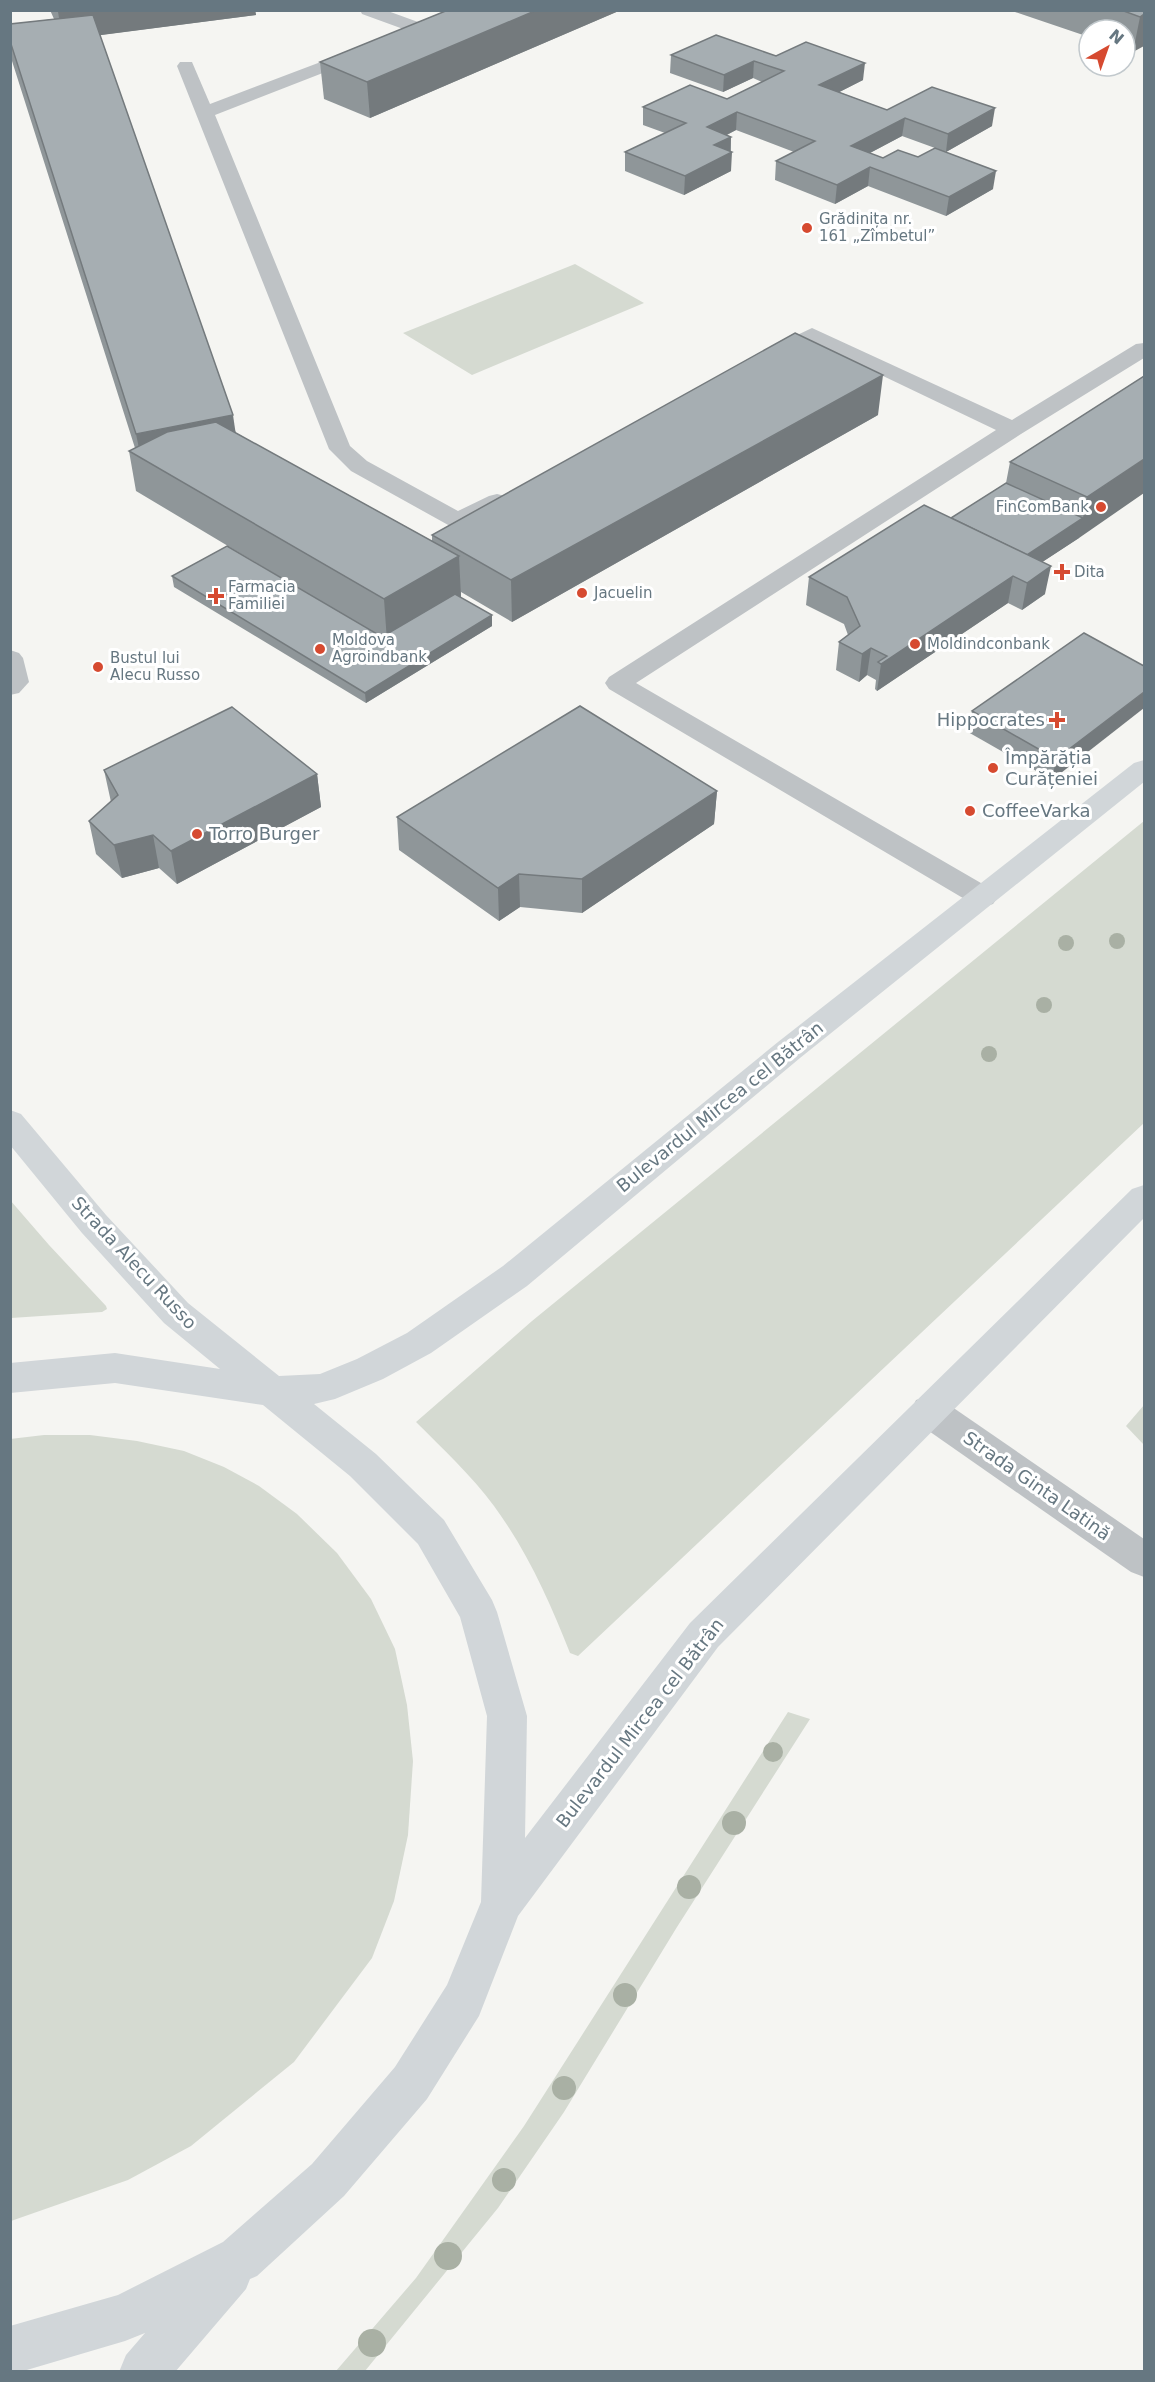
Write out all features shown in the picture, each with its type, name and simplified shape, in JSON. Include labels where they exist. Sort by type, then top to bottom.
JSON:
[{"type":"main road","name":"Bulevardul Mircea cel Bătrân","points":[[10,1378],[115,1368],[270,1391],[322,1389],[370,1369],[419,1343],[515,1276],[789,1050],[1144,769]]},
{"type":"main road","name":"Strada Alecu Russo","points":[[10,1122],[93,1224],[176,1313],[363,1465],[431,1532],[478,1612],[507,1716],[502,1902]]},
{"type":"main road","name":"Bulevardul Mircea cel Bătrân","points":[[502,1902],[704,1635],[1144,1198]]},
{"type":"main road","points":[[143,2372],[240,2259],[328,2180],[411,2083],[463,2000],[502,1902]]},
{"type":"main road","points":[[10,2350],[124,2317],[240,2259]]},
{"type":"street","points":[[368,10],[423,30]]},
{"type":"street","points":[[401,38],[442,24]]},
{"type":"street","points":[[206,112],[379,46]]},
{"type":"street","points":[[186,66],[340,449],[359,466],[458,521],[521,488]]},
{"type":"street","points":[[750,367],[812,334],[1013,429]]},
{"type":"street","points":[[983,897],[618,683],[1013,429],[1144,349]]},
{"type":"street","points":[[10,657],[16,682],[10,687]]},
{"type":"street","name":"Strada Ginta Latină","points":[[929,1411],[1144,1560]]},
{"type":"shaded area","points":[[575,264],[644,303],[472,375],[403,333]]},
{"type":"shaded area","points":[[1144,821],[1144,1123],[578,1656],[570,1653],[537,1577],[506,1523],[476,1484],[416,1422],[532,1321]]},
{"type":"shaded area","points":[[10,1200],[107,1309],[102,1312],[11,1318]]},
{"type":"shaded area","points":[[1144,1405],[1144,1445],[1126,1426]]},
{"type":"shaded area","points":[[44,1435],[90,1435],[137,1441],[184,1451],[224,1467],[259,1486],[297,1514],[337,1553],[371,1599],[395,1649],[407,1705],[413,1761],[408,1835],[394,1901],[372,1958],[294,2062],[191,2146],[128,2180],[11,2221],[10,1439]]},
{"type":"shaded area","points":[[788,1712],[810,1719],[677,1927],[564,2112],[498,2208],[365,2371],[336,2371],[416,2278],[524,2126]]},
{"type":"building","points":[[448,10],[537,10],[367,82],[320,62]]},
{"type":"building","points":[[1121,10],[1144,10],[1144,14],[1140,17]]},
{"type":"building","points":[[93,15],[233,415],[136,434],[10,41],[10,24]]},
{"type":"building","points":[[716,35],[776,56],[806,42],[865,63],[819,85],[887,110],[932,87],[995,108],[948,134],[905,118],[851,146],[883,158],[898,150],[918,157],[935,148],[996,171],[949,197],[870,167],[837,185],[776,161],[815,141],[737,112],[707,127],[731,137],[714,145],[732,152],[685,176],[625,152],[686,123],[643,107],[690,85],[727,99],[784,71],[754,61],[724,75],[671,55]]},
{"type":"building","points":[[795,333],[883,375],[511,580],[432,535]]},
{"type":"building","points":[[1144,376],[1144,459],[1087,497],[1010,462]]},
{"type":"building","points":[[216,422],[459,556],[384,599],[129,451],[167,432]]},
{"type":"building","points":[[1006,483],[1083,518],[1027,555],[951,518]]},
{"type":"building","points":[[924,505],[1051,566],[1027,583],[1013,576],[881,664],[878,662],[887,656],[871,648],[862,654],[839,642],[860,626],[847,597],[809,577]]},
{"type":"building","points":[[227,546],[382,637],[455,594],[492,615],[365,693],[172,576]]},
{"type":"building","name":"Hippocrates","points":[[1084,633],[1144,666],[1144,692],[1056,759],[972,711]]},
{"type":"building","points":[[580,706],[717,791],[582,879],[519,874],[498,888],[397,817]]},
{"type":"building","points":[[232,707],[317,774],[171,851],[153,835],[114,845],[89,821],[118,795],[104,770]]},
{"type":"place","name":"Grădinița nr. 161 „Zîmbetul”","points":[[807,228]]},
{"type":"place","name":"FinComBank","points":[[1101,507]]},
{"type":"place","name":"Dita","points":[[1062,572]]},
{"type":"place","name":"Jacuelin","points":[[582,593]]},
{"type":"place","name":"Farmacia Familiei","points":[[216,596]]},
{"type":"place","name":"Moldindconbank","points":[[915,644]]},
{"type":"place","name":"Moldova Agroindbank","points":[[320,649]]},
{"type":"place","name":"Bustul lui Alecu Russo","points":[[98,667]]},
{"type":"place","name":"Hippocrates","points":[[1057,720]]},
{"type":"place","name":"Împărăția Curățeniei","points":[[993,768]]},
{"type":"place","name":"CoffeeVarka","points":[[970,811]]},
{"type":"place","name":"Torro Burger","points":[[197,834]]}]
